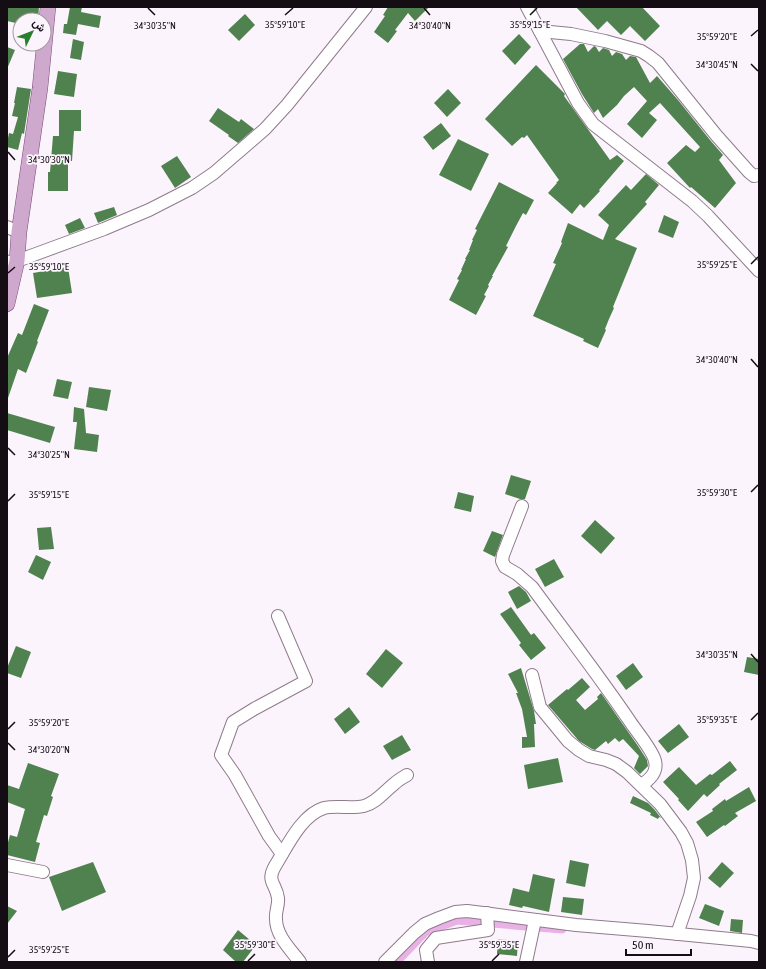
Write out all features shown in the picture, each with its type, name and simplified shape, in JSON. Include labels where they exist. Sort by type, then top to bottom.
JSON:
[{"type":"main road","points":[[7,304],[12,262],[13,230],[40,88],[48,7]]},
{"type":"street","points":[[12,262],[104,229],[149,210],[192,188],[214,173],[265,129],[287,105],[366,7]]},
{"type":"street","points":[[527,7],[578,103],[593,124],[692,201],[759,271]]},
{"type":"street","points":[[540,31],[571,34],[605,41],[641,51],[649,56],[658,63],[716,135],[749,172],[754,176],[759,175]]},
{"type":"street","points":[[522,506],[502,561],[505,566],[532,587],[618,704],[650,751],[656,762],[656,770],[651,778],[641,785]]},
{"type":"street","points":[[278,616],[306,681],[233,722],[221,755],[235,775],[282,854]]},
{"type":"street","points":[[532,675],[540,707],[568,741],[589,756],[616,764],[627,772],[660,804],[681,832],[687,843],[692,860],[694,878],[690,896],[677,934]]},
{"type":"street","points":[[300,962],[280,936],[276,924],[275,913],[278,905],[278,897],[270,878],[271,872],[299,827],[312,815],[324,808],[364,806],[372,802],[407,775]]},
{"type":"street","points":[[7,865],[43,872]]},
{"type":"street","points":[[385,962],[425,924],[454,912],[467,911],[576,926],[750,940],[759,942]]},
{"type":"street","points":[[428,962],[426,950],[436,938],[488,930],[487,914]]},
{"type":"street","points":[[526,962],[535,920]]},
{"type":"building","points":[[7,7],[39,7],[39,12],[12,12],[12,22],[7,21]]},
{"type":"building","points":[[70,7],[82,7],[81,12],[101,16],[99,28],[78,24],[76,35],[63,33],[64,24],[67,24]]},
{"type":"building","points":[[388,7],[429,7],[415,21],[408,13],[395,30],[397,31],[388,43],[374,32],[385,16],[383,15]]},
{"type":"building","points":[[576,7],[642,7],[660,26],[645,41],[630,26],[621,35],[607,21],[598,30]]},
{"type":"building","points":[[245,14],[255,25],[239,41],[228,30]]},
{"type":"building","points":[[519,34],[531,47],[515,65],[502,51]]},
{"type":"building","points":[[73,39],[84,42],[81,60],[70,58]]},
{"type":"building","points":[[580,44],[584,44],[588,52],[594,46],[599,52],[603,48],[609,50],[612,56],[616,52],[622,54],[626,60],[630,56],[636,57],[650,83],[657,76],[678,100],[723,155],[719,160],[736,183],[715,208],[691,187],[690,188],[667,163],[686,145],[695,152],[700,147],[660,103],[649,113],[657,120],[642,138],[627,124],[647,101],[634,87],[603,118],[598,109],[594,113],[563,59]]},
{"type":"building","points":[[7,47],[12,49],[12,52],[14,52],[7,69]]},
{"type":"building","points":[[536,65],[565,94],[564,96],[610,160],[617,155],[624,161],[584,208],[580,204],[572,214],[548,193],[559,180],[527,135],[524,138],[522,137],[512,146],[485,119]]},
{"type":"building","points":[[58,71],[77,74],[74,97],[54,94]]},
{"type":"building","points":[[17,87],[31,89],[24,134],[22,133],[18,150],[7,147],[9,133],[13,134],[18,117],[12,116]]},
{"type":"building","points":[[448,89],[461,103],[447,117],[434,103]]},
{"type":"building","points":[[218,108],[239,122],[241,119],[254,129],[238,143],[209,121]]},
{"type":"building","points":[[59,110],[81,110],[81,131],[74,131],[72,161],[68,161],[68,191],[48,191],[48,172],[50,172],[53,136],[59,136]]},
{"type":"building","points":[[441,123],[451,136],[433,150],[423,137]]},
{"type":"building","points":[[458,139],[489,154],[471,191],[439,175]]},
{"type":"building","points":[[177,156],[191,177],[175,188],[161,166]]},
{"type":"building","points":[[646,174],[659,185],[645,202],[647,204],[615,239],[637,248],[598,348],[583,341],[584,339],[533,316],[556,264],[553,263],[562,243],[561,242],[568,223],[603,240],[609,225],[598,215],[626,185],[631,190]]},
{"type":"building","points":[[499,182],[534,200],[526,215],[523,213],[516,226],[506,246],[508,247],[492,276],[484,295],[486,296],[476,315],[449,300],[459,280],[457,279],[470,250],[472,240],[477,230],[475,229]]},
{"type":"building","points":[[114,207],[117,215],[98,223],[94,213]]},
{"type":"building","points":[[664,215],[679,222],[673,238],[658,232]]},
{"type":"building","points":[[80,218],[85,228],[69,234],[65,225]]},
{"type":"building","points":[[68,267],[72,293],[37,298],[33,273]]},
{"type":"building","points":[[34,304],[49,310],[26,373],[18,369],[7,398],[7,358],[18,333],[22,335]]},
{"type":"building","points":[[57,379],[72,382],[68,399],[53,396]]},
{"type":"building","points":[[89,387],[111,390],[107,411],[86,407]]},
{"type":"building","points":[[74,407],[84,409],[86,433],[99,435],[97,452],[74,449],[77,422],[73,422]]},
{"type":"building","points":[[7,413],[55,427],[50,443],[7,430]]},
{"type":"building","points":[[511,475],[531,481],[525,499],[520,499],[505,494]]},
{"type":"building","points":[[458,492],[474,496],[471,512],[454,508]]},
{"type":"building","points":[[595,520],[615,538],[601,554],[581,536]]},
{"type":"building","points":[[51,527],[54,549],[39,550],[37,528]]},
{"type":"building","points":[[492,531],[503,535],[495,557],[483,551]]},
{"type":"building","points":[[36,555],[51,562],[43,580],[28,572]]},
{"type":"building","points":[[554,559],[564,577],[545,587],[535,569]]},
{"type":"building","points":[[519,586],[526,592],[531,601],[517,609],[508,592]]},
{"type":"building","points":[[511,607],[531,635],[534,633],[546,648],[531,660],[519,645],[521,643],[500,614]]},
{"type":"building","points":[[16,646],[31,652],[21,678],[7,673],[7,668]]},
{"type":"building","points":[[386,649],[403,663],[382,688],[366,674]]},
{"type":"building","points":[[747,657],[759,659],[759,675],[744,672]]},
{"type":"building","points":[[633,663],[643,677],[626,690],[616,676]]},
{"type":"building","points":[[521,668],[534,711],[536,724],[534,724],[535,747],[522,748],[522,737],[527,737],[522,709],[516,693],[518,693],[508,674]]},
{"type":"building","points":[[582,678],[590,687],[576,700],[585,710],[598,699],[597,697],[601,693],[647,760],[648,766],[640,774],[634,768],[639,756],[623,739],[619,742],[615,738],[608,744],[606,741],[595,750],[592,749],[579,741],[548,705]]},
{"type":"building","points":[[349,707],[360,722],[345,734],[334,719]]},
{"type":"building","points":[[679,724],[689,737],[668,753],[658,741]]},
{"type":"building","points":[[402,735],[411,750],[392,760],[383,746]]},
{"type":"building","points":[[558,758],[563,782],[528,789],[524,765]]},
{"type":"building","points":[[730,761],[737,770],[719,784],[720,785],[707,797],[704,794],[688,811],[663,782],[679,767],[696,785]]},
{"type":"building","points":[[28,763],[59,774],[51,796],[53,797],[47,816],[44,815],[36,842],[40,843],[35,862],[7,855],[7,846],[10,835],[17,837],[25,809],[7,802],[7,785],[19,789]]},
{"type":"building","points":[[749,787],[756,801],[735,813],[738,816],[707,837],[696,822],[713,811],[712,809],[725,799],[726,801]]},
{"type":"building","points":[[633,796],[648,803],[661,818],[659,817],[658,819],[650,815],[651,813],[630,803]]},
{"type":"building","points":[[570,860],[589,864],[585,887],[566,883]]},
{"type":"building","points":[[93,862],[106,892],[62,911],[49,877]]},
{"type":"building","points":[[722,862],[734,873],[720,888],[708,878]]},
{"type":"building","points":[[533,874],[555,879],[549,912],[523,906],[522,908],[509,905],[513,888],[529,892]]},
{"type":"building","points":[[563,897],[584,899],[582,915],[561,912]]},
{"type":"building","points":[[705,904],[724,911],[719,926],[699,918]]},
{"type":"building","points":[[7,906],[17,911],[7,924]]},
{"type":"building","points":[[731,919],[743,920],[742,933],[730,931]]},
{"type":"building","points":[[238,930],[256,945],[243,962],[236,962],[223,950]]},
{"type":"building","points":[[498,939],[518,941],[517,956],[497,954]]},
{"type":"waterway","points":[[396,962],[425,932],[457,920],[562,929]]}]
